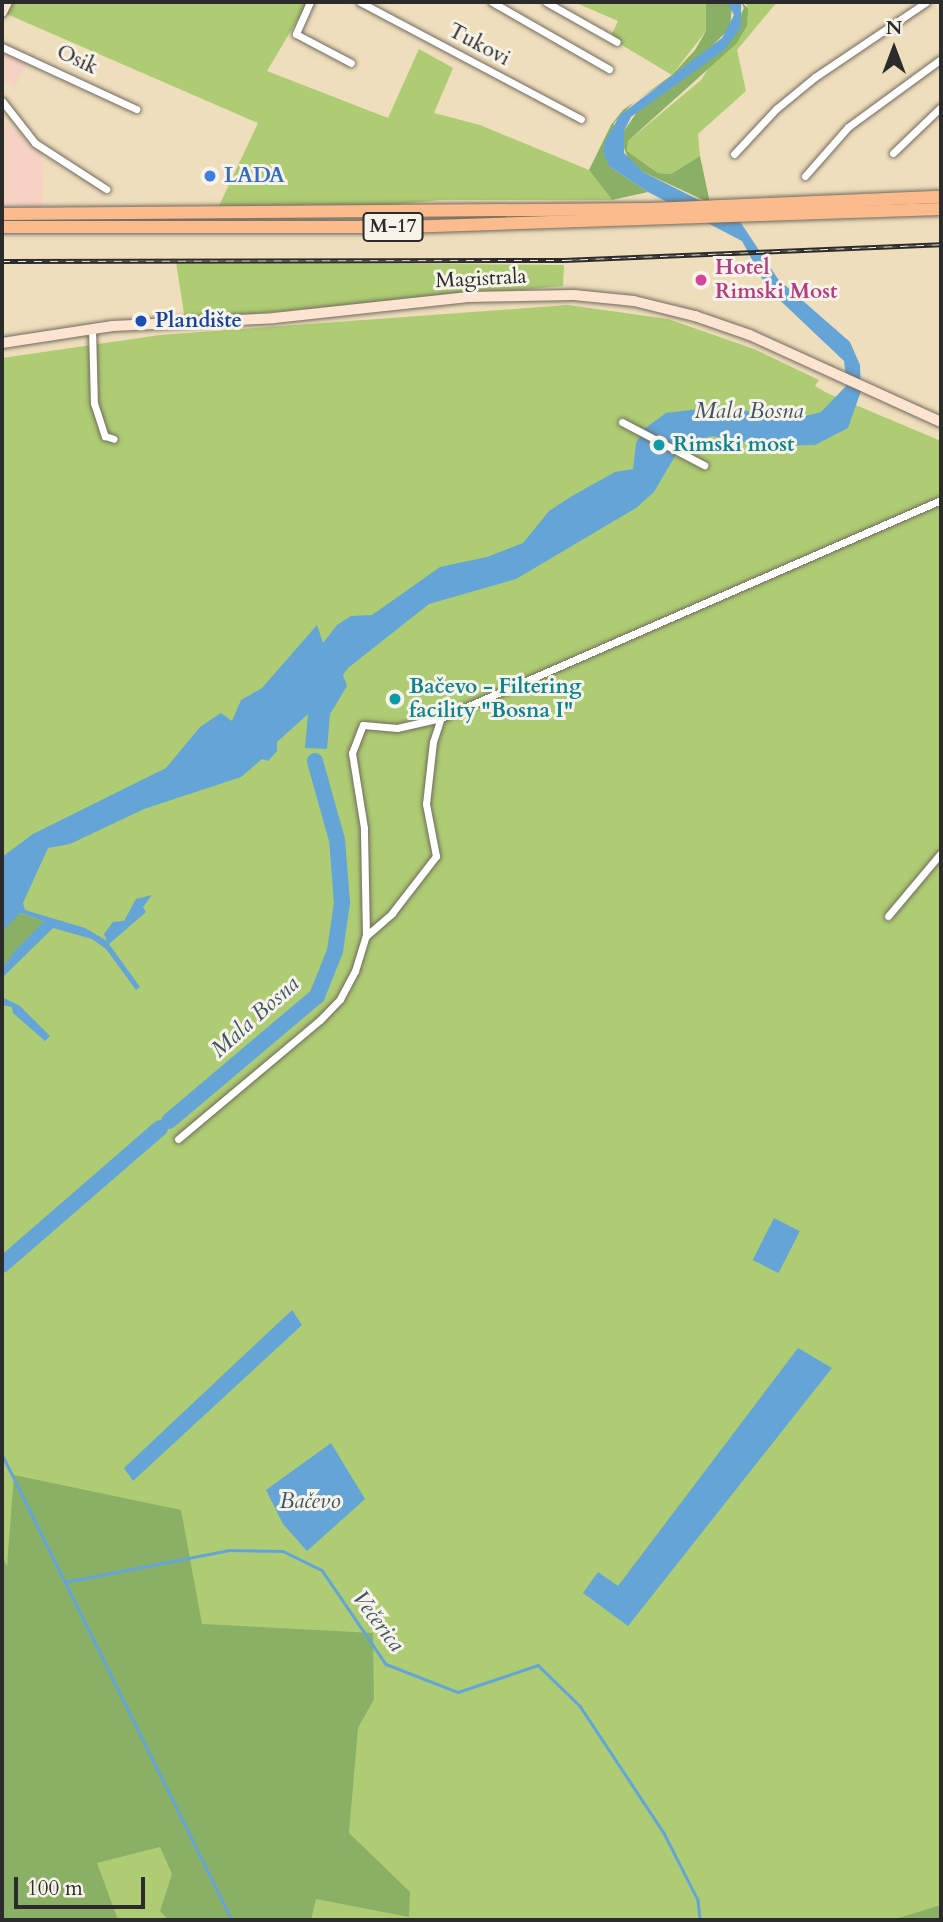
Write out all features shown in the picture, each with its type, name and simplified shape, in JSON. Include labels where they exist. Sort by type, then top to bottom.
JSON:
[{"type":"highway","name":"M-17","points":[[2,227],[131,229],[653,215],[736,205],[941,197]]},
{"type":"highway","name":"M-17","points":[[2,214],[747,217],[941,209]]},
{"type":"main road","points":[[2,12],[7,2]]},
{"type":"main road","name":"Magistrala","points":[[2,341],[92,329],[274,318],[466,297],[574,295],[634,301],[695,316],[820,367],[941,422]]},
{"type":"street","points":[[310,2],[296,34],[351,64]]},
{"type":"street","name":"Tukovi","points":[[360,2],[581,119]]},
{"type":"street","name":"Tukovi","points":[[492,2],[609,69]]},
{"type":"street","points":[[546,2],[617,42]]},
{"type":"street","points":[[734,154],[776,109],[816,77],[926,2]]},
{"type":"street","name":"Osik","points":[[2,47],[136,109]]},
{"type":"street","points":[[804,176],[848,127],[941,59]]},
{"type":"street","points":[[2,101],[35,143],[106,189]]},
{"type":"street","points":[[893,153],[941,107]]},
{"type":"street","points":[[92,329],[94,403],[105,436],[114,439]]},
{"type":"street","points":[[622,422],[704,465]]},
{"type":"street","points":[[178,1139],[340,999],[366,936],[364,828],[352,753],[356,732],[371,722],[397,728],[442,718],[941,500]]},
{"type":"street","points":[[366,936],[391,913],[436,856],[426,804],[433,742],[442,718]]},
{"type":"street","points":[[888,915],[941,853]]},
{"type":"shaded area","points":[[2,50],[27,63],[15,87],[2,80]]},
{"type":"shaded area","points":[[2,121],[42,147],[43,210],[2,209]]},
{"type":"green space","points":[[10,2],[308,2],[267,71],[388,118],[419,49],[453,68],[434,113],[480,125],[589,170],[612,200],[441,200],[352,209],[219,206],[258,123],[2,12]]},
{"type":"green space","points":[[574,2],[706,2],[706,31],[672,75],[610,38],[618,21]]},
{"type":"green space","points":[[706,2],[727,2],[732,6],[730,28],[699,59],[637,100],[672,75],[695,50],[706,31]]},
{"type":"green space","points":[[741,2],[748,8],[747,26],[736,44],[628,141],[627,151],[658,173],[671,174],[700,156],[710,203],[643,172],[629,161],[622,143],[624,131],[637,112],[723,50],[744,8]]},
{"type":"green space","points":[[745,2],[777,2],[737,50],[746,91],[698,134],[700,156],[671,174],[658,173],[627,151],[628,141],[701,80],[748,8]]},
{"type":"green space","points":[[634,102],[614,123],[610,167],[648,192],[612,200],[589,170],[611,125],[623,110]]},
{"type":"green space","points":[[176,262],[564,265],[563,286],[185,320]]},
{"type":"green space","points":[[568,305],[668,319],[754,349],[819,380],[815,386],[827,393],[941,441],[941,1920],[2,1920],[2,358],[160,335]]},
{"type":"green space","points":[[19,913],[44,921],[2,968],[2,932]]},
{"type":"green space","points":[[14,1475],[181,1510],[202,1624],[373,1633],[374,1699],[358,1728],[349,1833],[410,1892],[409,1917],[316,1899],[311,1920],[168,1920],[160,1911],[172,1874],[160,1847],[97,1863],[118,1920],[2,1920],[2,1554],[7,1567]]},
{"type":"green space","points":[[941,1905],[941,1920],[892,1920]]},
{"type":"water","points":[[727,2],[741,2],[741,27],[724,50],[631,117],[624,131],[624,153],[643,172],[739,220],[778,279],[850,342],[860,365],[861,391],[848,428],[815,445],[765,446],[712,436],[687,443],[678,451],[654,492],[636,508],[516,579],[429,604],[348,668],[343,675],[347,686],[330,714],[327,749],[305,748],[308,714],[277,742],[277,751],[268,761],[262,759],[241,777],[144,809],[70,844],[48,848],[23,903],[25,910],[85,928],[107,941],[104,934],[113,922],[124,921],[136,899],[152,895],[143,907],[146,912],[109,944],[140,987],[136,990],[106,949],[92,939],[53,928],[2,978],[2,968],[44,921],[20,913],[2,932],[2,857],[33,834],[166,768],[200,727],[221,713],[232,721],[241,700],[262,688],[317,625],[323,643],[337,625],[351,616],[372,615],[440,567],[487,557],[523,543],[549,511],[615,472],[633,469],[636,443],[644,429],[666,413],[723,406],[790,420],[821,412],[847,385],[844,361],[767,288],[742,241],[648,192],[610,167],[604,155],[604,143],[620,115],[722,38],[734,15]]},
{"type":"water","points":[[2,997],[20,1006],[50,1036],[45,1041],[13,1013],[12,1007],[2,1005]]},
{"type":"water","points":[[774,1218],[800,1231],[779,1273],[753,1260]]},
{"type":"water","points":[[292,1310],[302,1325],[133,1481],[124,1468]]},
{"type":"water","points":[[798,1348],[832,1368],[628,1626],[583,1593],[598,1572],[618,1586]]},
{"type":"water","name":"Bačevo","points":[[331,1443],[365,1499],[307,1551],[283,1524],[266,1490]]},
{"type":"waterway","name":"Mala Bosna","points":[[169,1121],[317,996],[335,951],[342,903],[337,840],[315,761]]},
{"type":"waterway","name":"Mala Bosna","points":[[2,1265],[160,1128]]},
{"type":"waterway","name":"Večerica","points":[[2,1454],[232,1920]]},
{"type":"waterway","name":"Večerica","points":[[65,1582],[229,1550],[283,1551],[322,1570],[386,1664],[458,1692],[538,1665],[580,1706],[664,1833],[698,1900],[700,1920]]},
{"type":"railway","points":[[2,261],[564,260],[941,244]]},
{"type":"place","name":"LADA","points":[[210,176]]},
{"type":"place","name":"Hotel Rimski Most","points":[[701,280]]},
{"type":"place","name":"Plandište","points":[[141,321]]},
{"type":"place","name":"Rimski most","points":[[659,445]]},
{"type":"place","name":"Bačevo - Filtering facility \"Bosna I\"","points":[[395,699]]}]
